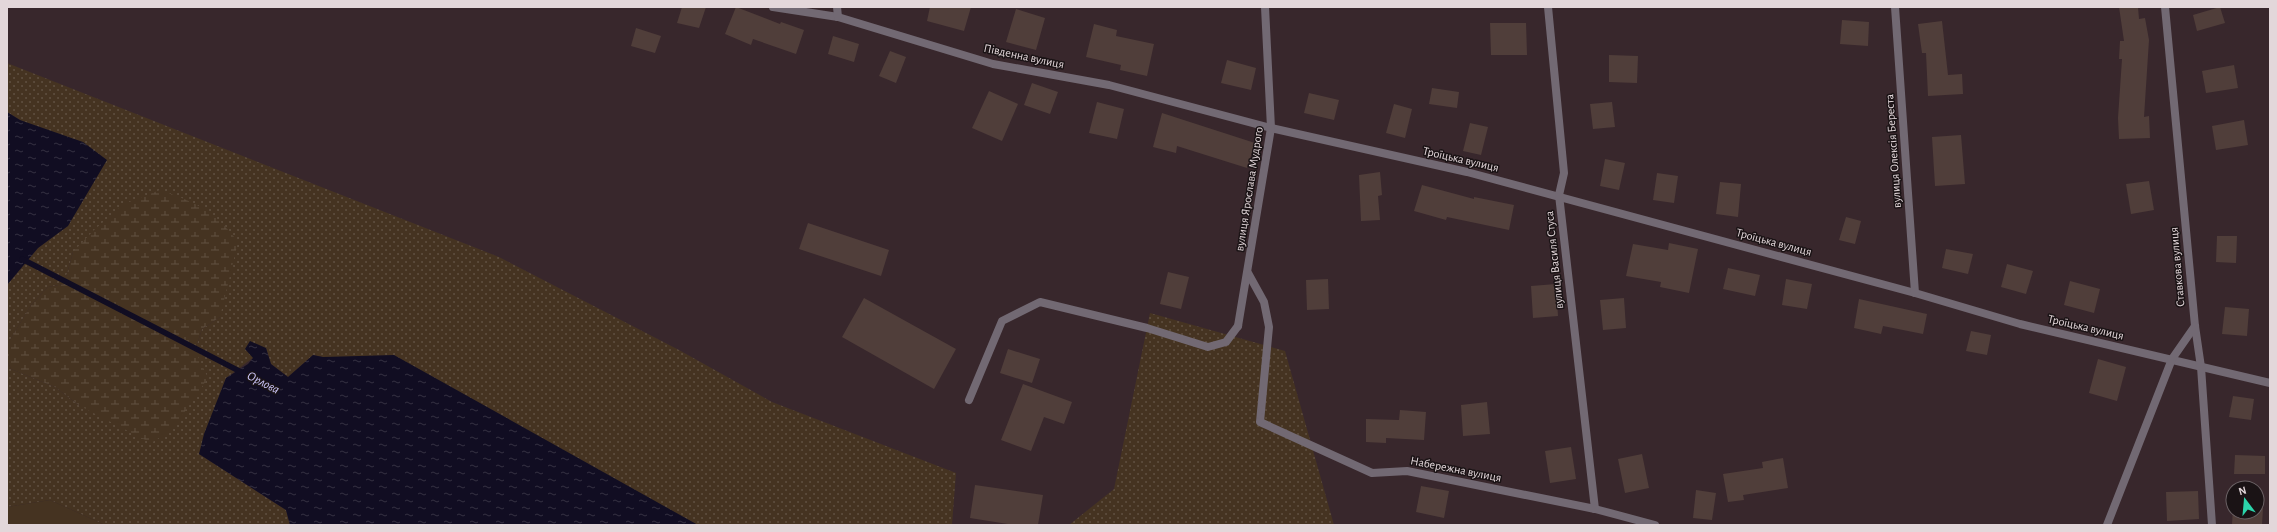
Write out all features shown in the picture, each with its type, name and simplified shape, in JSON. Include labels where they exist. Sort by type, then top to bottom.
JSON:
[{"type":"street","name":"Південна вулиця","points":[[773,7],[838,17],[993,64],[1109,85],[1271,128]]},
{"type":"street","points":[[837,7],[838,17]]},
{"type":"street","name":"вулиця Ярослава Мудрого","points":[[968,400],[1002,321],[1040,302],[1147,328],[1208,346],[1226,342],[1238,326],[1271,128],[1265,7]]},
{"type":"street","name":"вулиця Василя Стуса","points":[[1548,7],[1564,173],[1559,195],[1594,509]]},
{"type":"street","name":"вулиця Олексія Береста","points":[[1895,7],[1915,293]]},
{"type":"street","name":"Ставкова вулиця","points":[[2165,7],[2195,326],[2201,367],[2212,525]]},
{"type":"street","name":"Троїцька вулиця","points":[[1271,128],[1467,172],[1559,195],[1915,293],[2020,324],[2270,382]]},
{"type":"street","name":"Набережна вулиця","points":[[1248,272],[1264,302],[1269,327],[1260,422],[1372,473],[1407,471],[1594,509],[1655,525]]},
{"type":"street","points":[[2107,525],[2172,359],[2195,326]]},
{"type":"green space","points":[[7,63],[499,257],[679,350],[772,402],[956,473],[952,525],[698,525],[323,357],[313,355],[288,377],[271,364],[266,348],[226,378],[199,454],[286,510],[290,525],[105,525],[50,500],[7,507],[7,360],[11,369],[55,387],[80,406],[195,350],[202,329],[220,317],[73,252],[64,284],[48,287],[31,305],[7,345],[7,285],[38,248],[68,225],[20,120],[7,112]]},
{"type":"green space","points":[[160,190],[195,204],[213,215],[238,242],[220,317],[202,329],[195,350],[208,378],[173,429],[151,443],[80,406],[55,387],[11,369],[7,360],[7,345],[31,305],[48,287],[64,284],[73,252],[94,230],[124,204]]},
{"type":"green space","points":[[1150,313],[1285,351],[1334,525],[1069,525],[1114,489]]},
{"type":"green space","points":[[50,500],[105,525],[7,525],[7,507]]},
{"type":"water","points":[[7,112],[20,120],[83,142],[107,160],[68,226],[38,248],[7,285]]},
{"type":"water","points":[[250,341],[266,348],[271,364],[288,377],[313,355],[323,357],[394,355],[698,525],[290,525],[286,510],[199,454],[204,434],[226,378],[248,364],[253,358],[245,349]]},
{"type":"building","points":[[682,7],[706,7],[699,28],[677,23]]},
{"type":"building","points":[[736,7],[780,24],[781,22],[804,30],[796,54],[753,39],[751,45],[725,34]]},
{"type":"building","points":[[930,7],[971,7],[964,31],[927,21]]},
{"type":"building","points":[[2119,7],[2138,7],[2139,19],[2145,18],[2149,40],[2144,117],[2149,116],[2150,138],[2119,139],[2118,118],[2122,59],[2119,59],[2120,41],[2124,41]]},
{"type":"building","points":[[2220,7],[2225,23],[2197,31],[2193,15]]},
{"type":"building","points":[[1016,9],[1045,18],[1036,50],[1006,42]]},
{"type":"building","points":[[1842,20],[1869,22],[1868,46],[1840,44]]},
{"type":"building","points":[[1942,21],[1948,75],[1962,74],[1963,94],[1928,96],[1926,53],[1922,53],[1918,24]]},
{"type":"building","points":[[1490,23],[1526,23],[1527,55],[1491,55]]},
{"type":"building","points":[[1094,24],[1117,30],[1116,36],[1154,44],[1147,76],[1120,70],[1121,65],[1086,57]]},
{"type":"building","points":[[636,28],[661,36],[655,53],[631,46]]},
{"type":"building","points":[[833,36],[859,44],[854,62],[828,54]]},
{"type":"building","points":[[890,51],[906,57],[896,83],[879,76]]},
{"type":"building","points":[[1609,55],[1638,56],[1637,83],[1609,82]]},
{"type":"building","points":[[1227,60],[1256,68],[1251,90],[1221,83]]},
{"type":"building","points":[[2234,65],[2238,88],[2206,93],[2202,71]]},
{"type":"building","points":[[1032,83],[1058,92],[1050,114],[1024,105]]},
{"type":"building","points":[[1432,88],[1459,92],[1457,108],[1429,104]]},
{"type":"building","points":[[989,91],[1018,104],[1002,141],[972,128]]},
{"type":"building","points":[[1309,93],[1339,100],[1334,120],[1304,113]]},
{"type":"building","points":[[1097,102],[1124,109],[1117,139],[1089,133]]},
{"type":"building","points":[[1612,102],[1615,127],[1593,129],[1590,104]]},
{"type":"building","points":[[1394,104],[1412,109],[1405,138],[1386,133]]},
{"type":"building","points":[[1162,113],[1255,143],[1247,168],[1177,146],[1176,153],[1153,147]]},
{"type":"building","points":[[2244,120],[2248,145],[2216,150],[2212,126]]},
{"type":"building","points":[[1470,123],[1488,127],[1481,155],[1463,151]]},
{"type":"building","points":[[1961,135],[1965,184],[1935,186],[1932,137]]},
{"type":"building","points":[[1605,159],[1625,163],[1619,190],[1600,186]]},
{"type":"building","points":[[1380,172],[1382,195],[1378,196],[1380,220],[1361,221],[1359,175]]},
{"type":"building","points":[[1657,173],[1678,176],[1674,203],[1653,200]]},
{"type":"building","points":[[2149,181],[2154,210],[2131,214],[2126,184]]},
{"type":"building","points":[[1720,182],[1741,184],[1738,217],[1716,214]]},
{"type":"building","points":[[1422,185],[1474,199],[1474,197],[1514,205],[1509,230],[1447,217],[1446,220],[1414,211]]},
{"type":"building","points":[[1846,217],[1861,221],[1855,244],[1839,240]]},
{"type":"building","points":[[808,223],[889,250],[881,276],[799,249]]},
{"type":"building","points":[[2217,236],[2237,236],[2236,263],[2216,262]]},
{"type":"building","points":[[1669,243],[1698,249],[1689,293],[1660,287],[1661,282],[1626,276],[1633,244],[1668,250]]},
{"type":"building","points":[[1946,249],[1973,254],[1968,274],[1942,268]]},
{"type":"building","points":[[2007,264],[2033,271],[2026,294],[2001,287]]},
{"type":"building","points":[[1728,268],[1760,275],[1755,296],[1723,289]]},
{"type":"building","points":[[1168,272],[1189,277],[1181,309],[1160,304]]},
{"type":"building","points":[[1328,279],[1329,309],[1307,310],[1306,280]]},
{"type":"building","points":[[1786,279],[1812,284],[1807,309],[1782,305]]},
{"type":"building","points":[[2070,281],[2100,289],[2094,313],[2064,305]]},
{"type":"building","points":[[1556,284],[1558,316],[1533,318],[1531,286]]},
{"type":"building","points":[[864,298],[956,349],[934,389],[842,337]]},
{"type":"building","points":[[1624,298],[1626,328],[1603,330],[1600,300]]},
{"type":"building","points":[[1859,299],[1927,314],[1923,334],[1883,326],[1881,334],[1854,328]]},
{"type":"building","points":[[2225,307],[2249,309],[2247,336],[2222,334]]},
{"type":"building","points":[[1971,331],[1991,335],[1987,355],[1966,351]]},
{"type":"building","points":[[1008,349],[1040,359],[1032,383],[1000,373]]},
{"type":"building","points":[[2098,359],[2126,367],[2117,401],[2089,393]]},
{"type":"building","points":[[1023,384],[1072,402],[1064,424],[1044,417],[1031,451],[1001,440]]},
{"type":"building","points":[[2233,396],[2254,399],[2251,420],[2229,417]]},
{"type":"building","points":[[1487,402],[1490,434],[1463,436],[1461,405]]},
{"type":"building","points":[[1400,410],[1426,412],[1424,440],[1386,438],[1386,443],[1366,442],[1366,419],[1399,420]]},
{"type":"building","points":[[1571,447],[1576,479],[1550,483],[1545,451]]},
{"type":"building","points":[[1642,454],[1649,488],[1625,493],[1618,459]]},
{"type":"building","points":[[2235,455],[2265,456],[2265,474],[2234,474]]},
{"type":"building","points":[[1783,458],[1788,488],[1743,495],[1744,500],[1728,502],[1723,474],[1763,468],[1762,462]]},
{"type":"building","points":[[975,485],[1043,495],[1038,525],[1014,525],[970,518]]},
{"type":"building","points":[[1421,486],[1449,491],[1444,518],[1416,512]]},
{"type":"building","points":[[1696,490],[1716,493],[1712,520],[1693,518]]},
{"type":"building","points":[[2198,491],[2199,519],[2167,521],[2166,492]]},
{"type":"building","points":[[2232,520],[2262,520],[2262,525],[2232,525]]},
{"type":"waterway","name":"Орлова","points":[[22,259],[243,373]]}]
